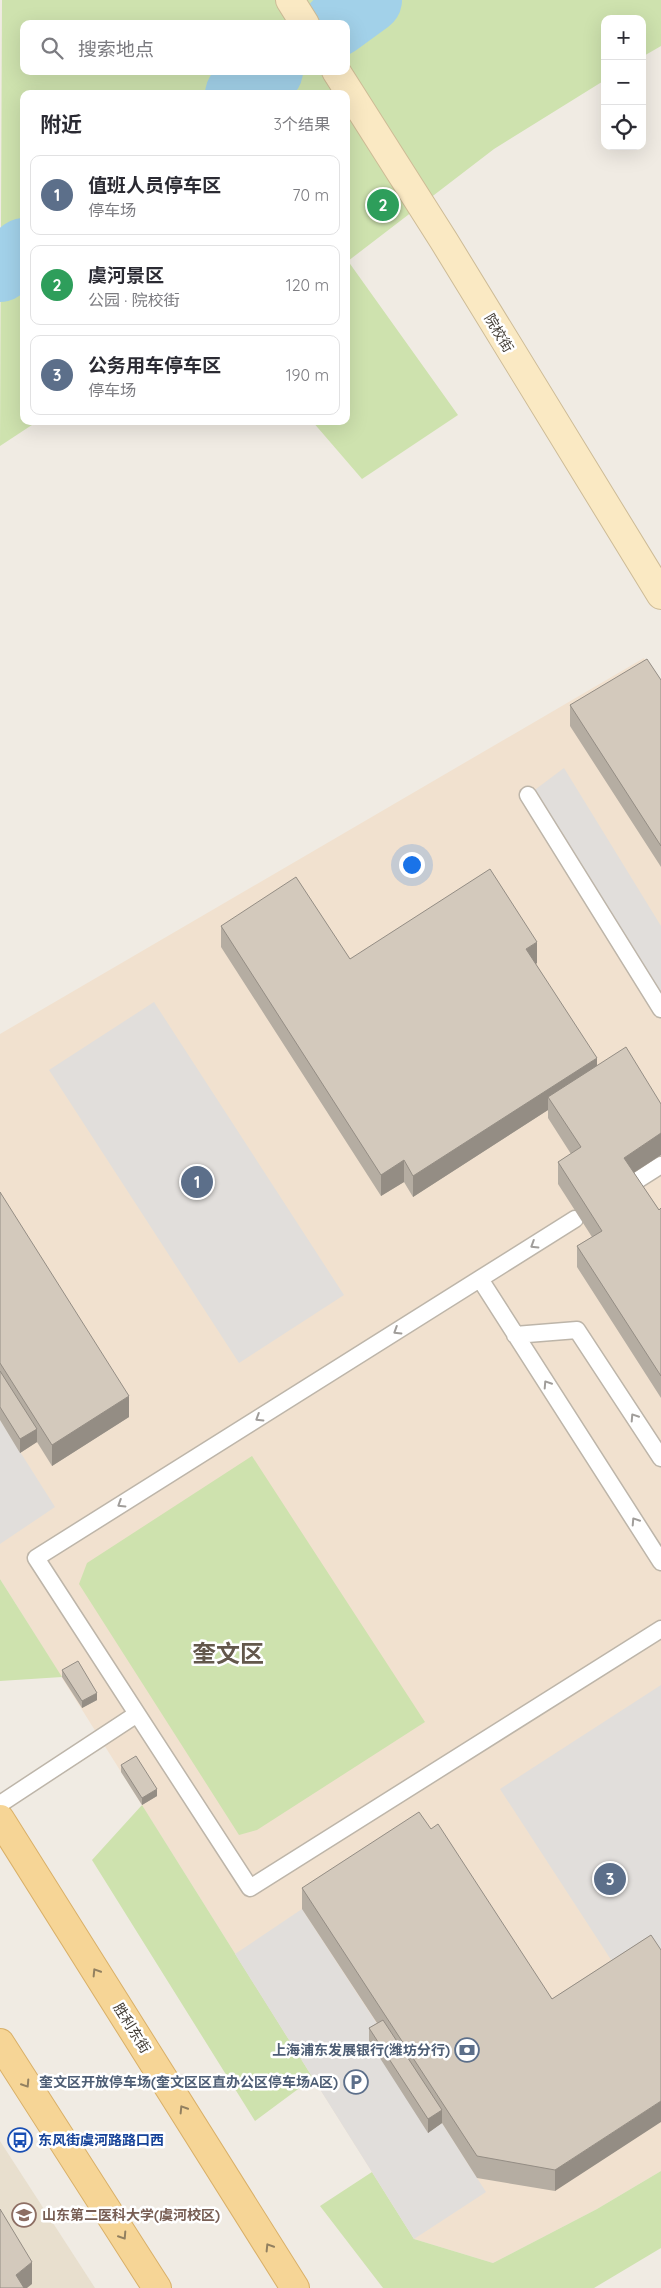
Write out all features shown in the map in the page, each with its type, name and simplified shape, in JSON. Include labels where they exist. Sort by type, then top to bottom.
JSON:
[{"type":"main road","name":"胜利东街","points":[[0,1820],[295,2288]]},
{"type":"main road","points":[[0,2043],[157,2288]]},
{"type":"street","points":[[290,0],[303,20]]},
{"type":"street","name":"院校街","points":[[339,75],[348,90]]},
{"type":"street","name":"院校街","points":[[350,93],[444,241],[661,595]]},
{"type":"lane","points":[[528,795],[661,1009]]},
{"type":"lane","points":[[639,1179],[661,1165]]},
{"type":"lane","points":[[575,1219],[36,1558],[250,1888],[661,1628]]},
{"type":"lane","points":[[480,1279],[661,1562]]},
{"type":"lane","points":[[515,1335],[577,1330],[661,1458]]},
{"type":"lane","points":[[0,1804],[137,1714]]},
{"type":"shaded area","points":[[644,658],[661,686],[661,2171],[597,2209],[493,2263],[414,2239],[0,1579],[0,1034]]},
{"type":"shaded area","points":[[564,768],[661,926],[661,1009],[528,795]]},
{"type":"shaded area","points":[[154,1002],[344,1295],[239,1363],[49,1070]]},
{"type":"shaded area","points":[[0,1420],[55,1507],[0,1544]]},
{"type":"shaded area","points":[[661,1685],[661,1969],[630,1989],[500,1789]]},
{"type":"shaded area","name":"奎文区开放停车场(奎文区区直办公区停车场A区)","points":[[302,1909],[383,2033],[370,2041],[428,2132],[442,2123],[486,2192],[414,2239],[235,1954]]},
{"type":"shaded area","name":"山东第二医科大学(虞河校区)","points":[[0,2141],[95,2288],[0,2288]]},
{"type":"green space","points":[[2,0],[661,0],[661,46],[646,55],[646,15],[601,15],[601,82],[494,149],[350,259],[350,90],[20,90],[20,425],[32,425],[0,446]]},
{"type":"green space","points":[[350,264],[458,415],[362,479],[315,425],[350,425]]},
{"type":"green space","points":[[252,1456],[425,1722],[257,1830],[239,1835],[79,1584],[87,1563]]},
{"type":"green space","points":[[0,1579],[62,1677],[0,1681]]},
{"type":"green space","points":[[142,1805],[313,2078],[255,2121],[92,1860]]},
{"type":"green space","points":[[661,2171],[661,2248],[594,2288],[383,2288],[320,2206],[372,2172],[414,2239],[493,2263],[597,2209]]},
{"type":"building","points":[[647,659],[661,680],[661,846],[570,705]]},
{"type":"building","points":[[490,869],[537,942],[526,949],[597,1058],[413,1176],[404,1160],[381,1175],[221,926],[296,877],[350,959]]},
{"type":"building","points":[[626,1047],[661,1104],[661,1133],[624,1158],[659,1210],[661,1208],[661,1376],[577,1246],[602,1231],[558,1162],[581,1147],[548,1097]]},
{"type":"building","points":[[0,1192],[129,1396],[52,1445],[0,1363]]},
{"type":"building","points":[[0,1371],[37,1429],[20,1439],[0,1407]]},
{"type":"building","points":[[78,1661],[97,1693],[82,1701],[62,1670]]},
{"type":"building","points":[[136,1756],[157,1789],[142,1798],[121,1765]]},
{"type":"building","points":[[419,1812],[431,1829],[438,1824],[552,1999],[651,1935],[661,1950],[661,2101],[555,2170],[477,2156],[302,1888]]},
{"type":"building","points":[[383,2020],[442,2110],[428,2119],[369,2028]]},
{"type":"building","points":[[0,2209],[32,2262],[16,2275],[24,2288],[0,2288]]},
{"type":"waterway","points":[[342,20],[369,0]]},
{"type":"waterway","points":[[244,90],[264,75]]},
{"type":"waterway","points":[[0,269],[20,254]]},
{"type":"place","name":"虞河景区","points":[[383,205]]},
{"type":"place","name":"值班人员停车区","points":[[197,1182]]},
{"type":"place","name":"公务用车停车区","points":[[610,1879]]},
{"type":"place","name":"上海浦东发展银行(潍坊分行)","points":[[467,2050]]},
{"type":"place","name":"奎文区开放停车场(奎文区区直办公区停车场A区)","points":[[356,2082]]},
{"type":"place","name":"东风街虞河路路口西","points":[[20,2140]]},
{"type":"place","name":"山东第二医科大学(虞河校区)","points":[[24,2215]]},
{"type":"district","name":"奎文区","points":[[228,1653]]}]
